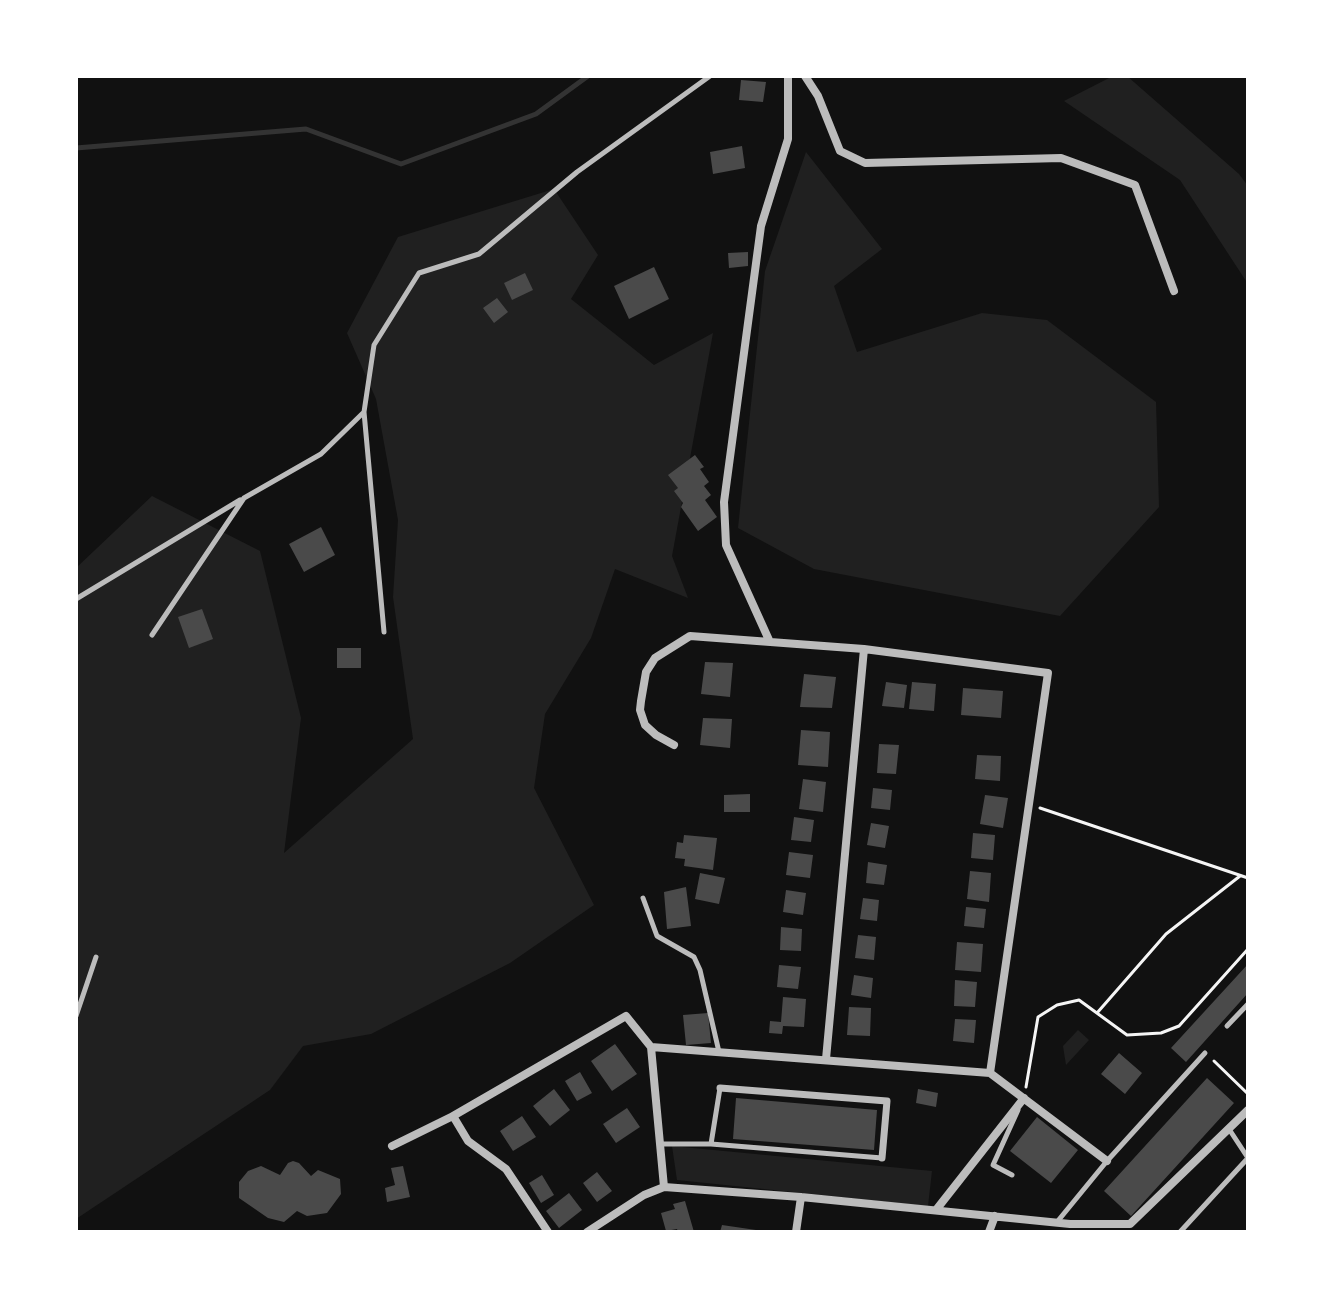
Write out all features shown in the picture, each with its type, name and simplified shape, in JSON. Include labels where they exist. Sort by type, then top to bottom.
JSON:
[{"type":"street","points":[[769,640],[726,545],[724,502],[761,226],[788,139],[788,76]]},
{"type":"street","points":[[805,76],[818,96],[840,151],[865,163],[1061,158],[1135,185],[1174,291]]},
{"type":"street","points":[[674,745],[645,725],[640,710],[646,672],[655,658],[690,636],[864,649],[1048,673],[990,1073]]},
{"type":"street","points":[[824,1059],[864,649]]},
{"type":"street","points":[[392,1146],[453,1116],[626,1016],[651,1047],[664,1187]]},
{"type":"street","points":[[651,1047],[990,1073],[1107,1161]]},
{"type":"street","points":[[720,1088],[887,1101],[882,1158]]},
{"type":"street","points":[[936,1210],[1024,1098]]},
{"type":"street","points":[[587,1232],[644,1195],[664,1187],[801,1197],[1056,1223],[1130,1224],[1248,1110]]},
{"type":"street","points":[[453,1116],[468,1141],[506,1169],[548,1232]]},
{"type":"street","points":[[796,1232],[801,1197]]},
{"type":"street","points":[[989,1232],[995,1216]]},
{"type":"lane","points":[[384,632],[364,412],[374,345],[419,273],[479,254],[577,172],[710,76]]},
{"type":"lane","points":[[76,599],[321,454],[364,412]]},
{"type":"lane","points":[[152,635],[244,498]]},
{"type":"lane","points":[[643,898],[657,936],[694,957],[700,970],[719,1052]]},
{"type":"lane","points":[[76,1016],[96,957]]},
{"type":"lane","points":[[1227,1026],[1248,1004]]},
{"type":"lane","points":[[1056,1223],[1107,1161],[1205,1053]]},
{"type":"lane","points":[[711,1144],[720,1088]]},
{"type":"lane","points":[[1012,1175],[993,1165],[1024,1098]]},
{"type":"lane","points":[[1180,1232],[1248,1158],[1229,1129]]},
{"type":"lane","points":[[660,1144],[711,1144],[882,1158]]},
{"type":"path","points":[[1029,804],[1248,878]]},
{"type":"path","points":[[1097,1013],[1166,934],[1240,876]]},
{"type":"path","points":[[1024,1098],[1038,1017],[1057,1005],[1079,1000],[1127,1035],[1161,1033],[1179,1026],[1248,949]]},
{"type":"path","points":[[1205,1053],[1248,1094]]},
{"type":"shaded area","points":[[1113,76],[1127,76],[1239,174],[1248,186],[1248,284],[1180,180],[1064,101]]},
{"type":"shaded area","points":[[806,152],[882,249],[834,286],[857,352],[982,313],[1047,320],[1156,402],[1159,507],[1060,616],[814,569],[738,528],[765,271]]},
{"type":"shaded area","points":[[554,189],[598,255],[571,299],[654,365],[713,333],[672,556],[688,598],[615,569],[591,638],[545,714],[534,788],[594,905],[510,963],[371,1034],[303,1046],[270,1090],[76,1219],[76,568],[152,496],[260,551],[301,718],[284,853],[413,739],[393,597],[398,520],[376,399],[347,333],[398,237]]},
{"type":"shaded area","points":[[1078,1030],[1089,1040],[1066,1065],[1063,1046]]},
{"type":"shaded area","points":[[672,1146],[932,1171],[928,1206],[677,1180]]},
{"type":"building","points":[[741,80],[766,82],[763,102],[739,100]]},
{"type":"building","points":[[742,146],[745,168],[713,174],[710,152]]},
{"type":"building","points":[[748,252],[748,266],[729,268],[728,253]]},
{"type":"building","points":[[654,267],[669,299],[629,319],[614,286]]},
{"type":"building","points":[[525,273],[533,290],[512,300],[504,283]]},
{"type":"building","points":[[497,298],[508,312],[494,323],[483,308]]},
{"type":"building","points":[[695,455],[704,467],[700,469],[709,482],[704,486],[711,495],[705,500],[717,517],[698,531],[681,507],[683,503],[674,491],[678,488],[668,475]]},
{"type":"building","points":[[321,527],[335,555],[304,572],[289,544]]},
{"type":"building","points":[[202,609],[213,639],[189,648],[178,617]]},
{"type":"building","points":[[337,648],[361,648],[361,668],[337,668]]},
{"type":"building","points":[[705,662],[733,663],[730,697],[701,694]]},
{"type":"building","points":[[804,674],[836,677],[832,708],[800,707]]},
{"type":"building","points":[[886,682],[907,685],[904,708],[882,706]]},
{"type":"building","points":[[912,682],[936,684],[934,711],[909,709]]},
{"type":"building","points":[[963,688],[1003,691],[1001,718],[961,715]]},
{"type":"building","points":[[703,718],[732,719],[730,748],[700,745]]},
{"type":"building","points":[[801,730],[830,732],[828,767],[798,765]]},
{"type":"building","points":[[879,744],[899,745],[896,774],[877,773]]},
{"type":"building","points":[[977,755],[1001,756],[1000,781],[975,779]]},
{"type":"building","points":[[803,779],[826,782],[823,812],[799,809]]},
{"type":"building","points":[[873,788],[892,790],[890,810],[871,808]]},
{"type":"building","points":[[750,794],[750,812],[724,812],[724,795]]},
{"type":"building","points":[[985,795],[1008,798],[1003,828],[980,824]]},
{"type":"building","points":[[794,817],[814,820],[811,842],[791,840]]},
{"type":"building","points":[[871,823],[889,826],[885,848],[867,845]]},
{"type":"building","points":[[973,833],[995,835],[993,860],[971,858]]},
{"type":"building","points":[[684,835],[717,838],[713,870],[684,866],[685,859],[675,858],[677,842],[683,843]]},
{"type":"building","points":[[789,852],[813,855],[810,878],[786,875]]},
{"type":"building","points":[[868,862],[887,865],[884,885],[866,883]]},
{"type":"building","points":[[970,871],[991,873],[989,902],[967,899]]},
{"type":"building","points":[[700,873],[725,878],[719,904],[695,899]]},
{"type":"building","points":[[686,887],[691,926],[667,929],[664,892]]},
{"type":"building","points":[[786,890],[806,893],[803,915],[783,912]]},
{"type":"building","points":[[863,898],[879,900],[877,921],[860,919]]},
{"type":"building","points":[[966,907],[986,909],[984,928],[964,926]]},
{"type":"building","points":[[781,927],[802,929],[801,951],[780,950]]},
{"type":"building","points":[[858,935],[876,937],[874,960],[855,958]]},
{"type":"building","points":[[957,942],[983,944],[981,972],[955,970]]},
{"type":"building","points":[[1248,964],[1248,993],[1186,1062],[1171,1048]]},
{"type":"building","points":[[779,965],[801,967],[798,989],[777,987]]},
{"type":"building","points":[[854,975],[873,978],[871,998],[851,995]]},
{"type":"building","points":[[955,980],[977,982],[975,1007],[954,1006]]},
{"type":"building","points":[[783,997],[806,999],[804,1027],[783,1026],[782,1034],[769,1033],[770,1021],[781,1022]]},
{"type":"building","points":[[849,1007],[871,1008],[870,1036],[847,1035]]},
{"type":"building","points":[[708,1013],[711,1043],[686,1045],[683,1015]]},
{"type":"building","points":[[955,1019],[976,1020],[974,1043],[953,1041]]},
{"type":"building","points":[[615,1044],[637,1074],[612,1091],[591,1061]]},
{"type":"building","points":[[1119,1053],[1142,1073],[1125,1094],[1101,1074]]},
{"type":"building","points":[[580,1072],[592,1093],[577,1101],[565,1081]]},
{"type":"building","points":[[1207,1078],[1234,1103],[1131,1216],[1104,1191]]},
{"type":"building","points":[[554,1089],[570,1110],[550,1126],[533,1106]]},
{"type":"building","points":[[918,1089],[938,1093],[936,1107],[916,1103]]},
{"type":"building","points":[[736,1098],[877,1110],[874,1150],[733,1139]]},
{"type":"building","points":[[627,1108],[640,1127],[616,1143],[603,1124]]},
{"type":"building","points":[[522,1116],[536,1137],[513,1151],[500,1131]]},
{"type":"building","points":[[1037,1117],[1078,1150],[1051,1183],[1010,1151]]},
{"type":"building","points":[[293,1161],[311,1176],[318,1170],[340,1179],[341,1194],[327,1213],[307,1216],[297,1211],[284,1222],[268,1218],[239,1198],[239,1182],[248,1171],[261,1166],[280,1175]]},
{"type":"building","points":[[403,1166],[410,1197],[387,1202],[385,1188],[395,1185],[391,1168]]},
{"type":"building","points":[[597,1172],[612,1191],[597,1202],[583,1183]]},
{"type":"building","points":[[542,1175],[554,1195],[541,1203],[529,1183]]},
{"type":"building","points":[[569,1193],[582,1210],[559,1228],[546,1211]]},
{"type":"building","points":[[685,1201],[694,1232],[666,1231],[661,1213],[675,1209],[673,1204]]},
{"type":"building","points":[[722,1225],[756,1230],[756,1232],[720,1232]]},
{"type":"waterway","points":[[76,148],[306,129],[401,164],[536,114],[588,76]]}]
